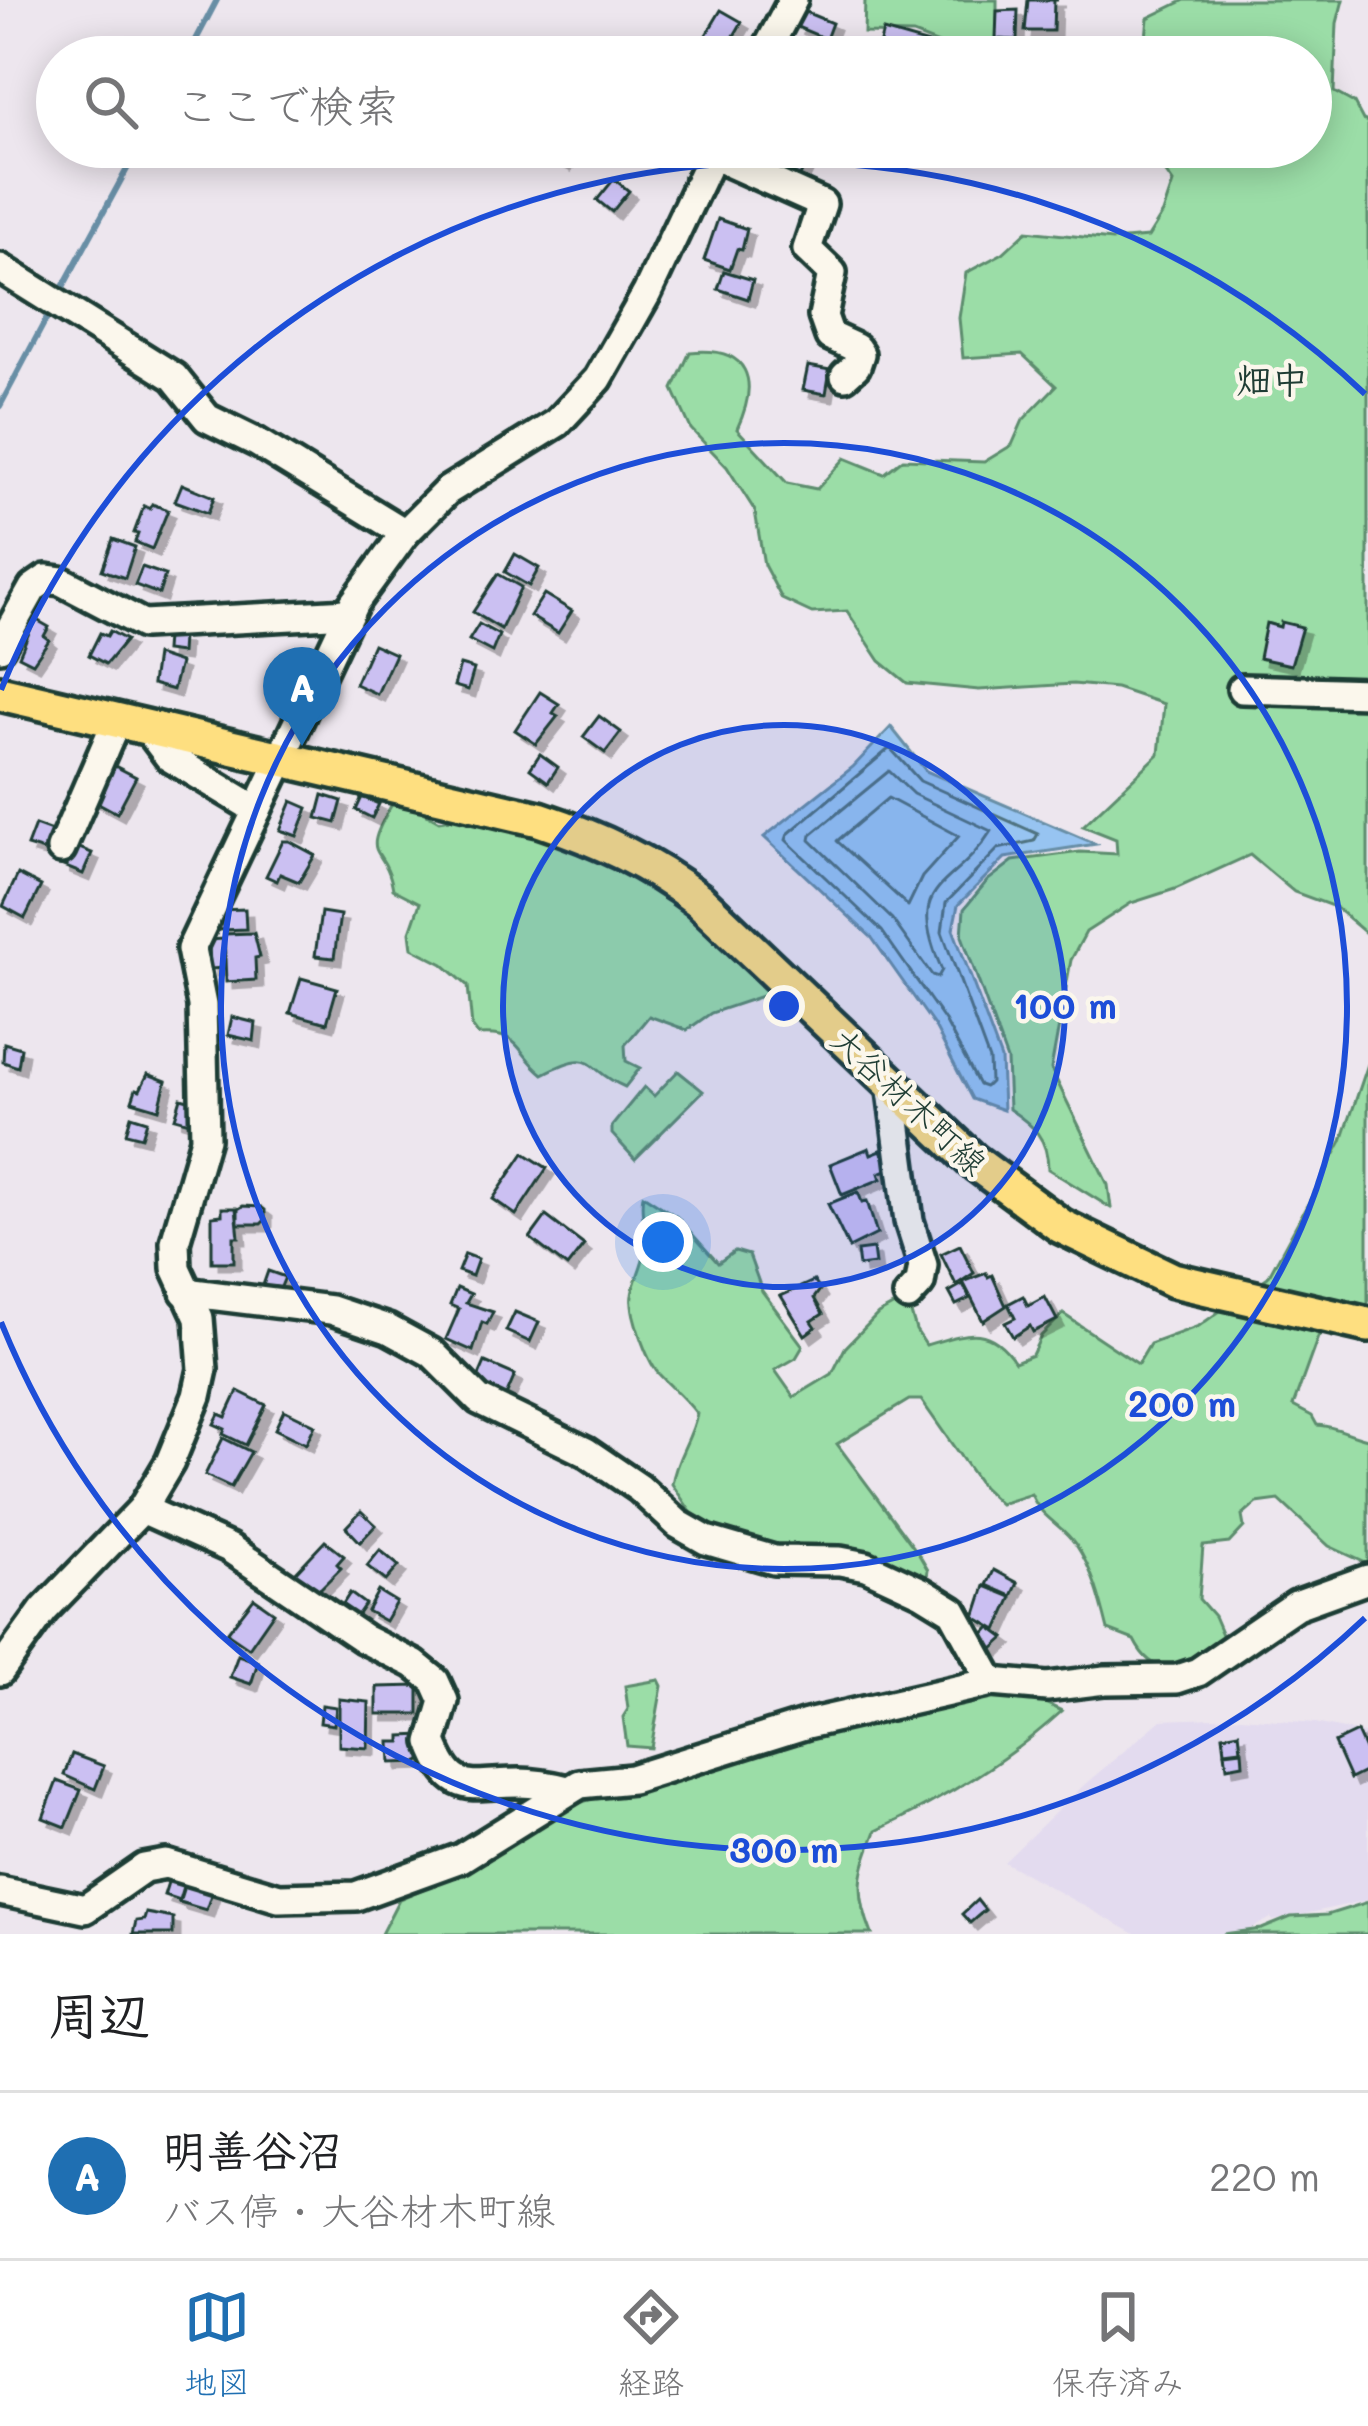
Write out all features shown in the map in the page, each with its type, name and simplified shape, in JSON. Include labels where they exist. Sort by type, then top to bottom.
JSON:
[{"type":"main road","name":"大谷材木町線","points":[[0,693],[539,819],[613,845],[659,870],[699,900],[1020,1200],[1099,1247],[1173,1280],[1368,1325]]},
{"type":"street","points":[[774,36],[793,0]]},
{"type":"street","points":[[4,1656],[142,1508],[188,1423],[203,1369],[199,1318],[176,1268],[175,1242],[205,1139],[202,1006],[190,949],[349,614],[405,532],[447,491],[557,423],[598,379],[647,293],[706,168]]},
{"type":"street","points":[[749,168],[822,204],[807,248],[832,273],[823,316],[830,336],[860,354],[845,376]]},
{"type":"street","points":[[0,268],[174,377],[207,418],[258,442],[405,532]]},
{"type":"street","points":[[0,647],[34,588],[46,579],[61,581],[143,624],[349,614]]},
{"type":"street","points":[[1242,689],[1368,692]]},
{"type":"street","points":[[61,849],[133,724],[169,757],[257,810]]},
{"type":"street","points":[[891,1083],[908,1221],[923,1265],[920,1283],[908,1296]]},
{"type":"street","points":[[185,1292],[331,1310],[388,1329],[432,1353],[479,1400],[586,1452],[639,1488],[677,1524],[706,1540],[774,1560],[866,1566],[953,1610],[992,1682]]},
{"type":"street","points":[[142,1508],[229,1548],[364,1640],[426,1672],[445,1701],[432,1742],[449,1774],[469,1787],[518,1783],[568,1790]]},
{"type":"street","points":[[0,1891],[85,1909],[144,1868],[166,1864],[279,1898],[356,1896],[461,1858],[580,1784],[632,1779],[807,1724],[992,1682],[1047,1687],[1177,1678],[1198,1672],[1296,1605],[1368,1579]]},
{"type":"shaded area","points":[[1240,1717],[1315,1723],[1368,1734],[1368,1900],[1271,1918],[1242,1934],[1135,1934],[1004,1862],[1161,1720]]},
{"type":"green space","points":[[865,0],[997,0],[997,36],[864,33]]},
{"type":"green space","points":[[1185,0],[1343,0],[1337,23],[1334,92],[1354,103],[1368,122],[1368,935],[1335,907],[1294,892],[1250,855],[1131,903],[1086,932],[1071,960],[1051,1069],[1108,1185],[1111,1208],[1048,1169],[1038,1133],[1009,1109],[1007,1060],[962,936],[964,909],[987,881],[1013,861],[1080,852],[1117,854],[1116,839],[1083,826],[1159,754],[1164,704],[1116,688],[1073,684],[979,690],[907,683],[880,661],[847,611],[812,613],[782,599],[764,565],[755,511],[727,467],[691,429],[673,389],[690,352],[710,352],[737,361],[748,382],[748,395],[737,429],[787,483],[817,489],[845,458],[884,474],[903,459],[984,462],[1012,445],[1023,420],[1056,386],[1022,354],[963,358],[959,318],[966,273],[1003,253],[1027,231],[1112,240],[1148,237],[1173,183],[1162,168],[1332,168],[1332,36],[1146,36],[1148,18]]},
{"type":"green space","points":[[404,801],[439,821],[474,821],[610,859],[698,913],[774,992],[711,1013],[687,1030],[649,1016],[625,1045],[626,1061],[640,1068],[625,1087],[582,1061],[543,1074],[511,1040],[478,1035],[472,1027],[468,986],[443,964],[412,948],[410,932],[420,903],[393,889],[375,844],[392,804]]},
{"type":"green space","points":[[1368,1064],[1368,1309],[1343,1303],[1318,1337],[1293,1406],[1312,1416],[1317,1425],[1368,1439],[1368,1564],[1329,1546],[1279,1500],[1257,1503],[1242,1516],[1244,1527],[1229,1543],[1203,1546],[1199,1599],[1214,1616],[1223,1637],[1188,1662],[1165,1667],[1143,1654],[1134,1640],[1108,1630],[1082,1555],[1031,1494],[1000,1504],[982,1487],[921,1400],[909,1400],[837,1444],[918,1553],[928,1570],[926,1583],[753,1541],[695,1518],[672,1484],[697,1414],[658,1373],[636,1324],[632,1295],[645,1250],[643,1195],[677,1217],[718,1263],[735,1251],[749,1255],[762,1291],[803,1346],[796,1358],[775,1370],[794,1397],[832,1374],[845,1348],[878,1314],[898,1303],[910,1310],[926,1345],[976,1334],[996,1341],[1015,1362],[1032,1355],[1041,1336],[1063,1314],[1138,1364],[1150,1344],[1199,1326],[1268,1277],[1342,1141]]},
{"type":"green space","points":[[678,1071],[703,1091],[635,1159],[612,1134],[612,1126],[644,1087],[654,1096]]},
{"type":"green space","points":[[659,1680],[662,1686],[651,1748],[627,1746],[625,1686]]},
{"type":"green space","points":[[986,1698],[1036,1699],[1062,1711],[974,1778],[876,1831],[861,1882],[872,1934],[381,1934],[399,1899],[549,1814],[619,1789],[669,1782],[810,1735]]},
{"type":"green space","points":[[1368,1902],[1368,1934],[1223,1934],[1262,1929],[1291,1917],[1327,1915]]},
{"type":"water","points":[[891,727],[926,771],[1096,844],[1005,858],[958,905],[953,929],[1001,1059],[1003,1110],[972,1099],[935,1027],[872,938],[764,837],[853,767]]},
{"type":"building","points":[[1028,0],[1054,0],[1053,31],[1025,31]]},
{"type":"building","points":[[721,10],[742,22],[734,36],[705,36]]},
{"type":"building","points":[[1018,10],[1017,36],[996,36],[997,11]]},
{"type":"building","points":[[803,11],[832,23],[827,36],[797,27]]},
{"type":"building","points":[[784,168],[804,168],[798,180],[782,175]]},
{"type":"building","points":[[614,179],[629,191],[612,212],[597,200]]},
{"type":"building","points":[[718,219],[747,229],[742,250],[737,249],[730,269],[704,260]]},
{"type":"building","points":[[724,271],[753,280],[748,299],[718,289]]},
{"type":"building","points":[[808,366],[830,370],[826,394],[803,390]]},
{"type":"building","points":[[182,484],[214,497],[208,513],[175,501]]},
{"type":"building","points":[[152,504],[168,510],[152,549],[135,542],[138,534],[134,533],[144,506],[150,509]]},
{"type":"building","points":[[113,539],[135,547],[125,578],[102,570]]},
{"type":"building","points":[[515,554],[539,568],[529,586],[505,572]]},
{"type":"building","points":[[142,567],[165,575],[159,594],[135,585]]},
{"type":"building","points":[[498,574],[521,587],[501,629],[473,612]]},
{"type":"building","points":[[544,594],[572,611],[558,633],[530,616]]},
{"type":"building","points":[[35,619],[49,627],[44,636],[49,640],[33,663],[19,656]]},
{"type":"building","points":[[1281,622],[1302,627],[1291,665],[1259,658],[1266,623],[1280,627]]},
{"type":"building","points":[[479,624],[499,635],[492,652],[469,640]]},
{"type":"building","points":[[110,631],[126,640],[106,664],[89,655],[100,633],[107,636]]},
{"type":"building","points":[[166,637],[182,638],[181,653],[165,651]]},
{"type":"building","points":[[373,644],[395,654],[377,694],[355,684]]},
{"type":"building","points":[[156,655],[180,663],[173,690],[152,684]]},
{"type":"building","points":[[460,665],[474,669],[468,690],[454,686]]},
{"type":"building","points":[[540,692],[559,704],[553,713],[558,716],[536,744],[515,730]]},
{"type":"building","points":[[599,716],[621,732],[605,753],[583,737]]},
{"type":"building","points":[[540,754],[558,767],[548,782],[530,769]]},
{"type":"building","points":[[111,764],[136,777],[117,813],[93,800]]},
{"type":"building","points":[[323,795],[342,801],[336,823],[317,818]]},
{"type":"building","points":[[362,797],[379,804],[372,818],[356,810]]},
{"type":"building","points":[[292,801],[308,808],[297,836],[280,830]]},
{"type":"building","points":[[35,825],[57,833],[50,853],[27,846]]},
{"type":"building","points":[[283,841],[315,855],[299,882],[280,874],[277,881],[266,876]]},
{"type":"building","points":[[72,845],[92,853],[83,874],[63,866]]},
{"type":"building","points":[[18,874],[41,886],[25,918],[3,906]]},
{"type":"building","points":[[245,909],[246,929],[220,930],[219,910]]},
{"type":"building","points":[[321,912],[340,915],[334,958],[315,956]]},
{"type":"building","points":[[254,933],[260,957],[255,958],[256,980],[226,982],[224,934]]},
{"type":"building","points":[[223,939],[224,968],[210,969],[209,940]]},
{"type":"building","points":[[301,978],[337,988],[327,1023],[290,1013]]},
{"type":"building","points":[[232,1017],[256,1023],[254,1041],[228,1035]]},
{"type":"building","points":[[4,1043],[21,1048],[18,1067],[3,1062]]},
{"type":"building","points":[[148,1074],[166,1081],[159,1109],[132,1101]]},
{"type":"building","points":[[181,1098],[199,1103],[193,1123],[175,1118]]},
{"type":"building","points":[[131,1116],[147,1121],[142,1137],[126,1133]]},
{"type":"building","points":[[869,1148],[871,1154],[881,1150],[889,1169],[879,1173],[881,1179],[842,1195],[830,1164]]},
{"type":"building","points":[[524,1153],[547,1168],[516,1215],[493,1199]]},
{"type":"building","points":[[858,1192],[862,1202],[867,1201],[877,1234],[849,1248],[828,1204]]},
{"type":"building","points":[[261,1207],[265,1220],[238,1224],[238,1209]]},
{"type":"building","points":[[222,1208],[236,1208],[239,1237],[234,1237],[234,1262],[212,1262],[212,1216],[222,1215]]},
{"type":"building","points":[[546,1216],[584,1245],[567,1267],[530,1238]]},
{"type":"building","points":[[960,1245],[974,1273],[956,1285],[941,1254]]},
{"type":"building","points":[[873,1249],[875,1264],[859,1266],[857,1251]]},
{"type":"building","points":[[465,1254],[478,1259],[472,1276],[458,1271]]},
{"type":"building","points":[[268,1271],[285,1277],[278,1294],[262,1288]]},
{"type":"building","points":[[992,1275],[1006,1306],[983,1321],[963,1282]]},
{"type":"building","points":[[814,1281],[820,1290],[814,1298],[823,1314],[812,1321],[816,1327],[805,1335],[781,1296]]},
{"type":"building","points":[[963,1284],[970,1298],[956,1305],[949,1292]]},
{"type":"building","points":[[457,1288],[471,1294],[466,1303],[493,1312],[487,1324],[482,1322],[473,1351],[446,1339],[459,1309],[450,1305]]},
{"type":"building","points":[[1023,1296],[1028,1306],[1045,1297],[1057,1320],[1033,1332],[1030,1326],[1013,1337],[1005,1323],[1015,1318],[1008,1304]]},
{"type":"building","points":[[515,1312],[539,1322],[530,1342],[506,1331]]},
{"type":"building","points":[[485,1362],[515,1375],[506,1396],[476,1383]]},
{"type":"building","points":[[238,1391],[266,1405],[246,1445],[214,1424],[219,1414],[226,1417]]},
{"type":"building","points":[[284,1410],[315,1425],[306,1444],[275,1429]]},
{"type":"building","points":[[223,1438],[251,1452],[231,1487],[205,1475]]},
{"type":"building","points":[[361,1511],[376,1525],[360,1542],[346,1527]]},
{"type":"building","points":[[325,1541],[344,1556],[337,1564],[341,1568],[316,1593],[295,1573]]},
{"type":"building","points":[[380,1550],[399,1566],[386,1581],[367,1566]]},
{"type":"building","points":[[994,1570],[1018,1583],[1012,1596],[987,1585]]},
{"type":"building","points":[[985,1586],[1012,1597],[997,1630],[975,1617]]},
{"type":"building","points":[[378,1591],[396,1602],[385,1621],[367,1611]]},
{"type":"building","points":[[350,1593],[365,1604],[354,1620],[339,1610]]},
{"type":"building","points":[[254,1598],[274,1612],[249,1648],[227,1633]]},
{"type":"building","points":[[990,1627],[1005,1638],[993,1649],[981,1637]]},
{"type":"building","points":[[238,1655],[258,1662],[251,1684],[230,1677]]},
{"type":"building","points":[[419,1686],[419,1714],[377,1714],[377,1687]]},
{"type":"building","points":[[339,1699],[369,1702],[368,1748],[339,1746]]},
{"type":"building","points":[[322,1705],[336,1707],[334,1725],[320,1723]]},
{"type":"building","points":[[1239,1732],[1241,1749],[1225,1751],[1223,1735]]},
{"type":"building","points":[[1357,1732],[1368,1756],[1368,1770],[1350,1779],[1334,1743]]},
{"type":"building","points":[[423,1735],[424,1758],[391,1763],[390,1742]]},
{"type":"building","points":[[1242,1750],[1243,1764],[1227,1767],[1225,1752]]},
{"type":"building","points":[[72,1754],[104,1766],[95,1789],[64,1775]]},
{"type":"building","points":[[57,1781],[81,1790],[66,1827],[43,1818]]},
{"type":"building","points":[[169,1879],[184,1883],[179,1900],[164,1895]]},
{"type":"building","points":[[185,1883],[212,1892],[206,1910],[179,1902]]},
{"type":"building","points":[[977,1900],[985,1910],[970,1923],[962,1914]]},
{"type":"building","points":[[146,1913],[173,1918],[173,1934],[133,1934],[136,1921],[144,1920]]},
{"type":"waterway","points":[[198,36],[217,0]]},
{"type":"waterway","points":[[58,296],[128,168]]},
{"type":"waterway","points":[[0,406],[52,308]]},
{"type":"place","name":"明善谷沼","points":[[302,746]]},
{"type":"district","name":"畑中","points":[[1272,378]]}]
